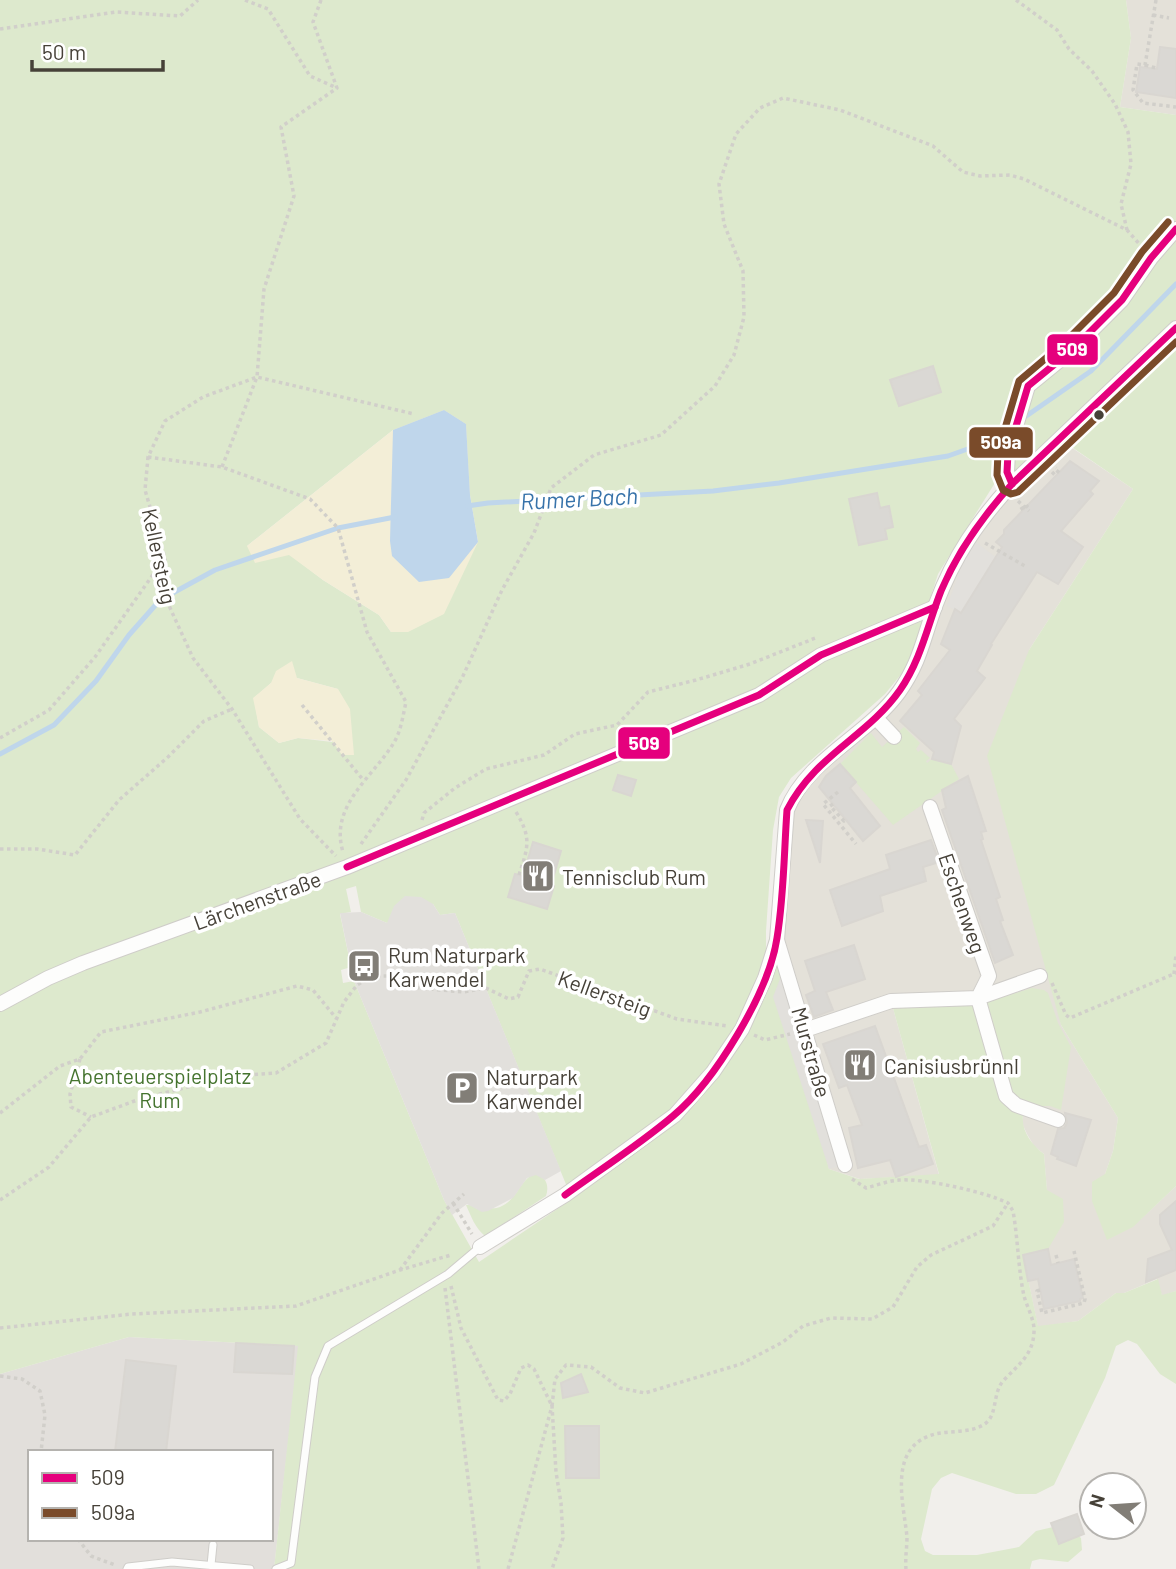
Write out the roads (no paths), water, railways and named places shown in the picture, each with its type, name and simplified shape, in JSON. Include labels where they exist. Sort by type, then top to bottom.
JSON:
[{"type":"street","points":[[1176,229],[1114,309],[1072,350],[1032,380],[1023,397],[1006,464],[1012,484],[1176,328]]},
{"type":"street","name":"Murstraße","points":[[480,1247],[565,1195],[675,1115],[713,1072],[742,1029],[765,978],[777,940],[788,810],[794,794],[805,779],[876,718],[915,669],[935,607],[966,540],[1012,484]]},
{"type":"street","name":"Lärchenstraße","points":[[0,1004],[83,963],[347,867],[759,695],[821,655],[935,607]]},
{"type":"street","points":[[876,718],[894,737]]},
{"type":"street","name":"Eschenweg","points":[[929,807],[989,976],[978,998],[1006,1096],[1016,1105],[1058,1120]]},
{"type":"street","name":"Murstraße","points":[[777,940],[845,1165]]},
{"type":"street","points":[[805,1030],[891,1001],[978,998],[1040,976]]},
{"type":"lane","points":[[276,1569],[291,1566],[315,1377],[328,1346],[446,1275],[480,1247]]},
{"type":"lane","points":[[211,1565],[213,1545]]},
{"type":"lane","points":[[127,1568],[172,1562],[250,1569]]},
{"type":"water","points":[[444,410],[466,424],[470,495],[478,542],[449,578],[419,582],[392,556],[390,541],[393,430]]},
{"type":"waterway","name":"Rumer Bach","points":[[1022,419],[1091,371],[1176,284]]},
{"type":"waterway","name":"Rumer Bach","points":[[467,506],[713,491],[779,483],[948,456],[976,446],[1013,424]]},
{"type":"waterway","name":"Rumer Bach","points":[[0,754],[54,725],[96,681],[129,635],[160,600],[215,570],[338,528],[395,517]]},
{"type":"place","name":"Tennisclub Rum","points":[[538,876]]},
{"type":"place","name":"Rum Naturpark Karwendel","points":[[364,966]]},
{"type":"place","name":"Canisiusbrünnl","points":[[860,1065]]},
{"type":"place","name":"Naturpark Karwendel","points":[[462,1088]]},
{"type":"park label","name":"Abenteuerspielplatz Rum","points":[[160,1087]]}]
